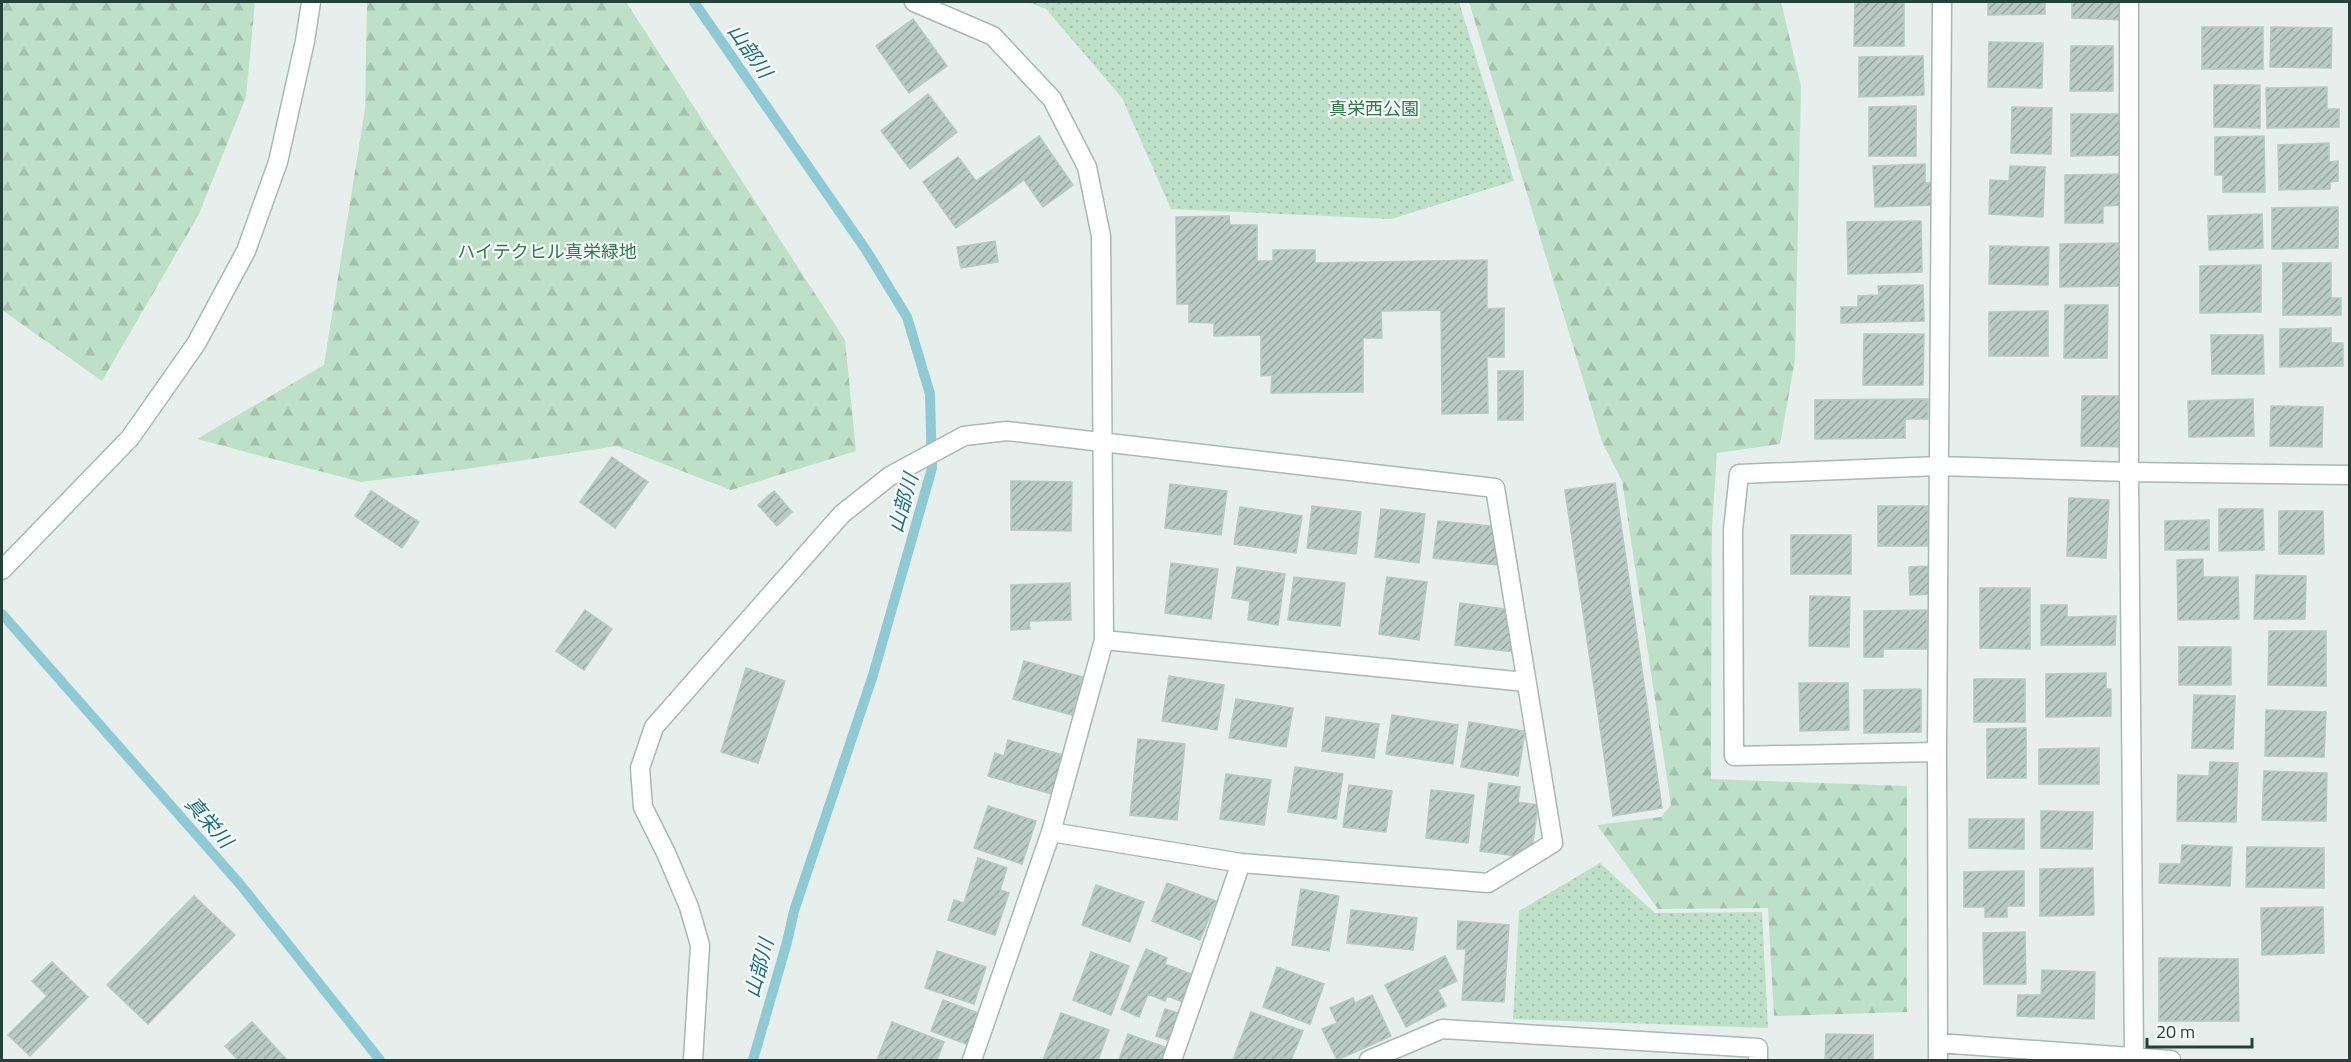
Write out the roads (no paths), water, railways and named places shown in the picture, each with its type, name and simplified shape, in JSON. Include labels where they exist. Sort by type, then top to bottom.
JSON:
[{"type":"street","points":[[2,570],[130,438],[196,344],[246,251],[278,162],[305,40],[310,2]]},
{"type":"street","points":[[914,2],[993,36],[1052,99],[1087,167],[1101,236],[1104,640],[1051,832],[972,1060]]},
{"type":"street","points":[[1942,2],[1937,752],[1938,1052],[2171,1060]]},
{"type":"street","points":[[2129,2],[2129,472],[2134,1059]]},
{"type":"street","points":[[693,1060],[700,945],[689,907],[643,807],[640,768],[654,728],[842,514],[890,476],[964,436],[1007,431],[1496,488],[1553,843],[1488,883],[1241,863],[1051,832]]},
{"type":"street","points":[[1937,752],[1734,756],[1733,530],[1739,474],[1939,466],[2129,472],[2349,475]]},
{"type":"street","points":[[1104,640],[1526,682]]},
{"type":"street","points":[[1172,1060],[1241,863]]},
{"type":"street","points":[[1369,1060],[1442,1029],[1758,1048],[1758,1060]]},
{"type":"waterway","name":"山部川","points":[[694,2],[866,250],[907,317],[930,394],[932,468],[873,675],[794,911],[753,1060]]},
{"type":"waterway","name":"真栄川","points":[[2,614],[239,883],[380,1060]]},
{"type":"park label","name":"真栄西公園","points":[[1374,109]]},
{"type":"park label","name":"ハイテクヒル真栄緑地","points":[[547,252]]}]
